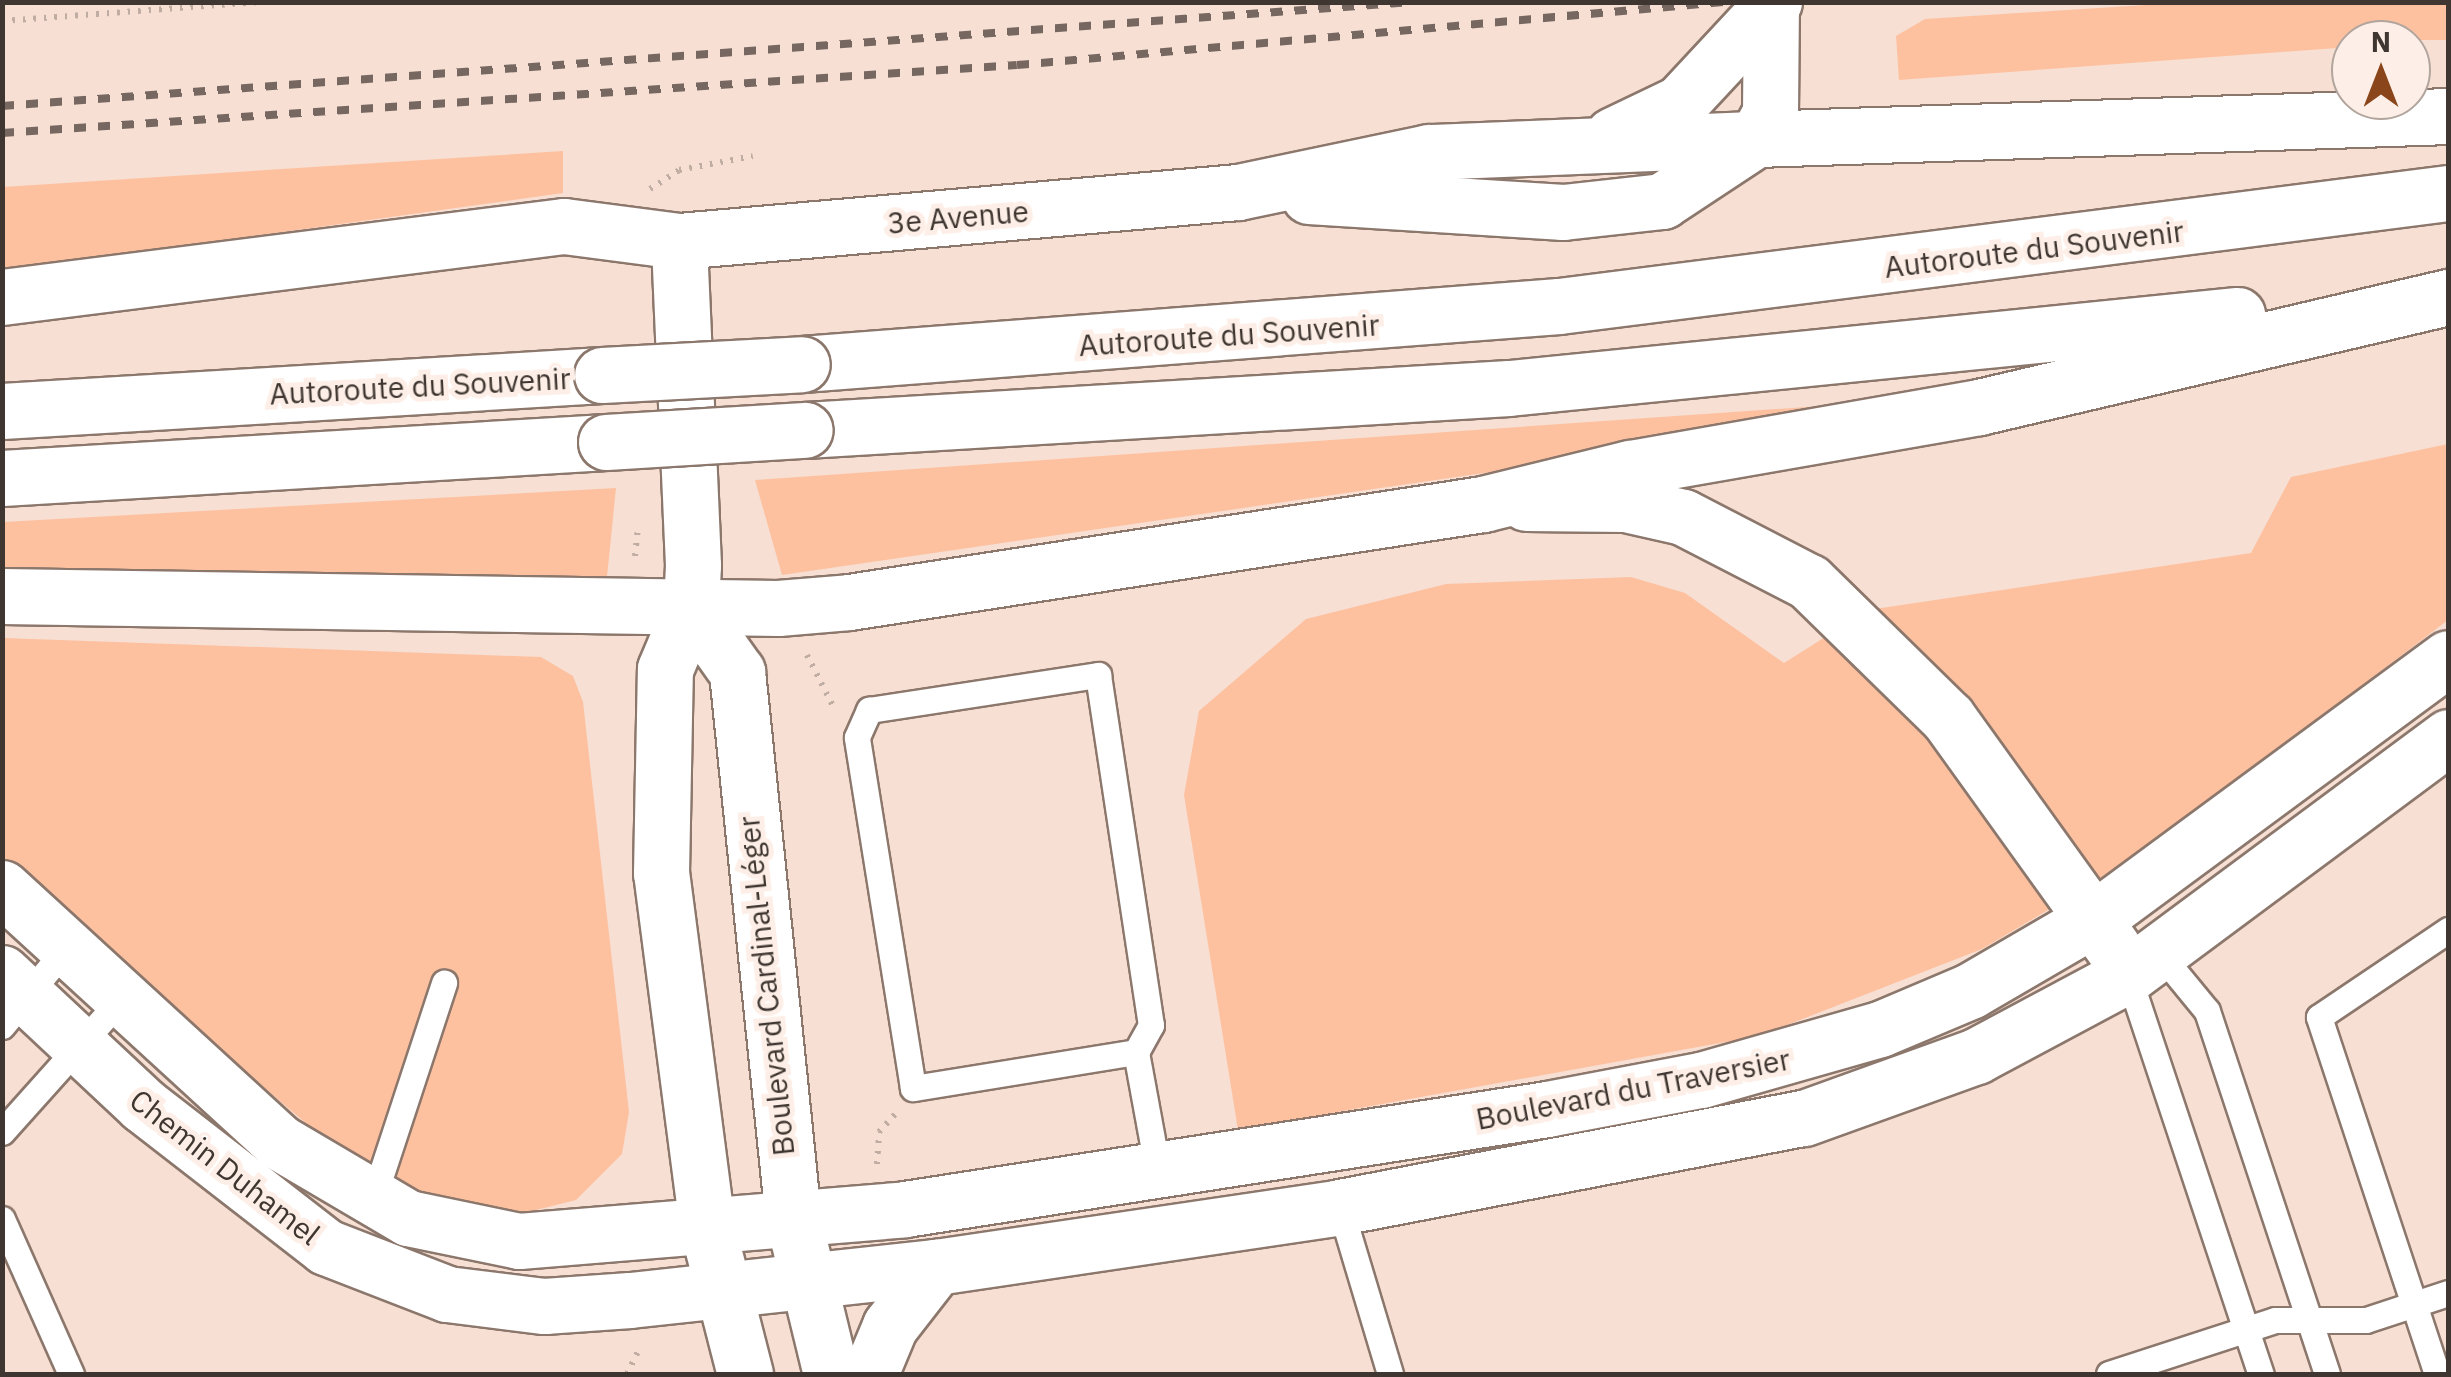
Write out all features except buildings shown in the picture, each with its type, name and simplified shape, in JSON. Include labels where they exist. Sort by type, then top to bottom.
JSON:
[{"type":"main road","name":"3e Avenue","points":[[1238,192],[1623,210],[1692,188],[1756,140],[1770,113],[1772,5]]},
{"type":"main road","name":"3e Avenue","points":[[1588,145],[1680,103],[1772,5]]},
{"type":"main road","points":[[1756,140],[2448,116]]},
{"type":"main road","name":"3e Avenue","points":[[2,296],[564,226],[678,241],[1238,192],[1429,152],[1756,140]]},
{"type":"main road","name":"Autoroute du Souvenir","points":[[2,411],[802,364],[1560,306],[2448,193]]},
{"type":"main road","points":[[678,241],[692,607],[665,669],[657,805],[707,1226],[744,1374]]},
{"type":"main road","points":[[2,478],[1634,378],[2448,288]]},
{"type":"main road","points":[[2,596],[692,607],[849,602],[1483,504],[1630,468],[1979,407],[2448,297]]},
{"type":"main road","points":[[1483,504],[1658,510],[1729,534],[1809,582],[1948,718],[2096,917],[2145,965]]},
{"type":"main road","name":"Boulevard Cardinal-Léger","points":[[692,607],[737,672],[793,1218],[805,1280],[831,1374]]},
{"type":"main road","name":"Boulevard du Traversier","points":[[707,1226],[1158,1172],[1547,1110],[1800,1056],[1970,991],[2096,917],[2448,658]]},
{"type":"main road","name":"Boulevard du Traversier","points":[[720,1290],[936,1267],[1340,1207],[1804,1118],[1976,1056],[2145,965],[2448,737]]},
{"type":"main road","name":"Chemin Duhamel","points":[[2,888],[279,1142],[372,1202],[444,1230],[519,1242],[707,1226]]},
{"type":"main road","name":"Chemin Duhamel","points":[[11,998],[80,1045],[270,1210],[363,1266],[496,1302],[720,1290]]},
{"type":"main road","points":[[870,1374],[890,1326],[936,1267]]},
{"type":"lane","points":[[1136,1052],[913,1088],[857,737],[868,710],[1098,674],[1151,1026],[1136,1052],[1158,1172]]},
{"type":"lane","points":[[2438,1374],[2319,1017],[2448,930]]},
{"type":"lane","points":[[11,998],[66,948]]},
{"type":"lane","points":[[2145,965],[2207,1011],[2327,1374]]},
{"type":"lane","points":[[2145,965],[2261,1374]]},
{"type":"lane","points":[[372,1202],[444,983]]},
{"type":"lane","points":[[2,1132],[120,1000]]},
{"type":"lane","points":[[1340,1207],[1390,1374]]},
{"type":"lane","points":[[7,1234],[71,1374]]},
{"type":"lane","points":[[2109,1374],[2246,1329],[2308,1320],[2366,1320],[2448,1293]]},
{"type":"path","points":[[2,20],[261,2]]},
{"type":"path","points":[[642,197],[679,170],[753,156]]},
{"type":"path","points":[[806,654],[857,737]]},
{"type":"path","points":[[879,1170],[879,1132],[913,1088]]},
{"type":"shaded area","points":[[2192,2],[2448,3],[2448,40],[2431,40],[2431,20],[2331,20],[2331,48],[1899,80],[1896,36],[1925,19]]},
{"type":"shaded area","points":[[563,151],[563,193],[3,271],[3,187]]},
{"type":"shaded area","points":[[1821,406],[1824,417],[1498,471],[782,575],[755,480]]},
{"type":"shaded area","points":[[2448,444],[2448,620],[2129,862],[1982,949],[1759,1036],[1238,1130],[1184,795],[1199,711],[1306,619],[1446,584],[1631,577],[1685,593],[1784,663],[1868,610],[2251,553],[2291,477]]},
{"type":"shaded area","points":[[616,488],[607,577],[3,575],[3,522]]},
{"type":"shaded area","points":[[3,638],[541,657],[573,676],[583,702],[629,1112],[622,1154],[576,1200],[524,1213],[435,1200],[348,1159],[3,865]]},
{"type":"railway","points":[[2,106],[1412,2]]},
{"type":"railway","points":[[2,133],[1017,65],[1723,2]]}]
